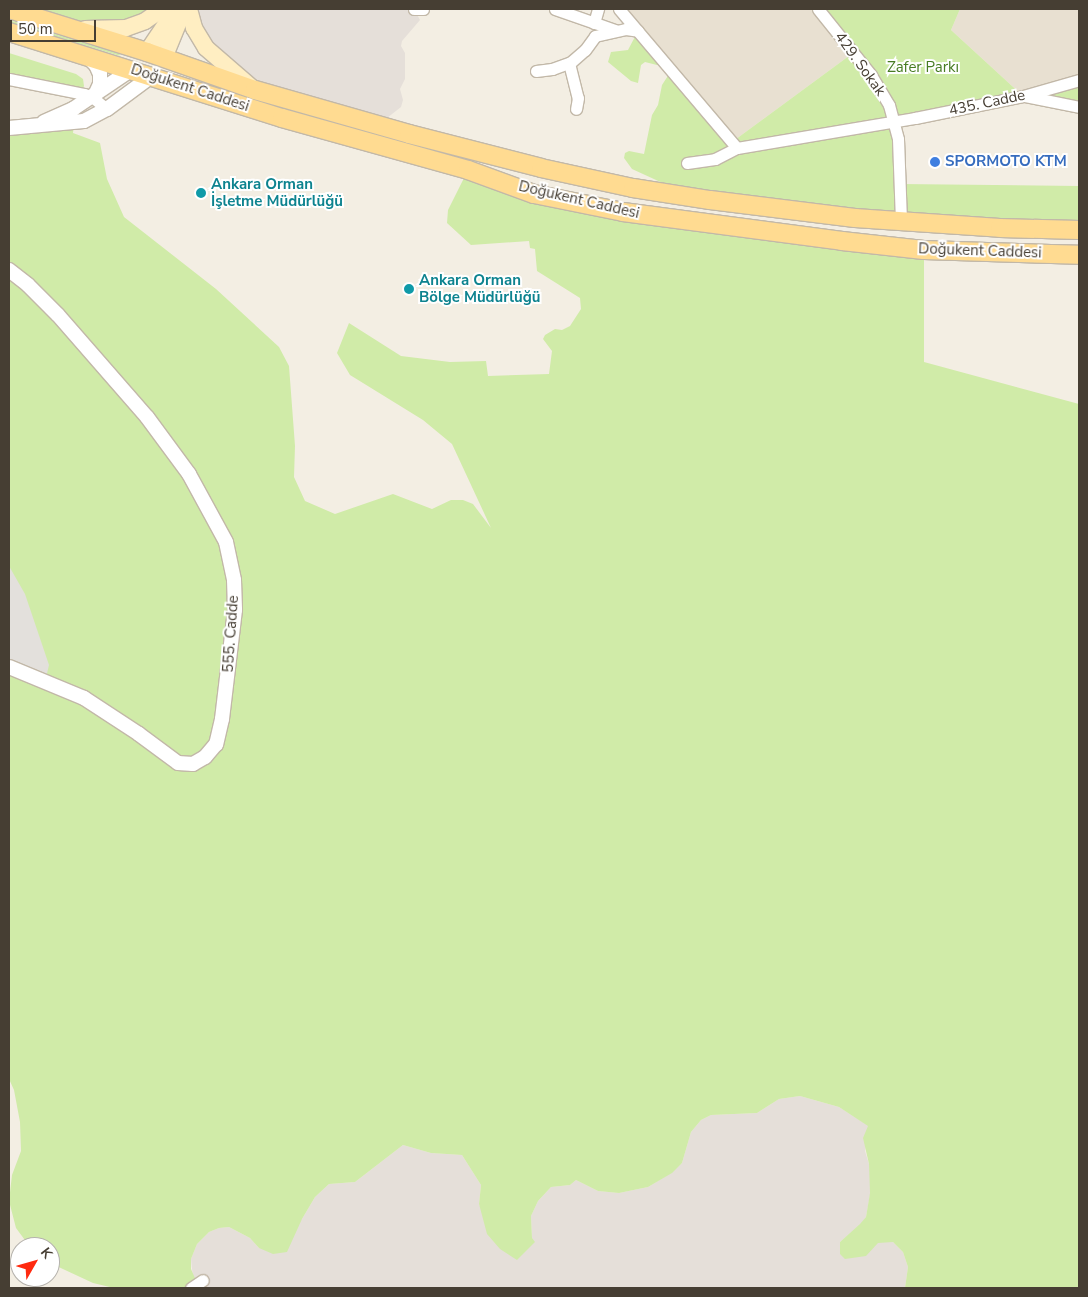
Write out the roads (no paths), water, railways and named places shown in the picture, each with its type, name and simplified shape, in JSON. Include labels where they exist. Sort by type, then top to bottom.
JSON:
[{"type":"main road","name":"Doğukent Caddesi","points":[[10,9],[75,28],[255,90],[419,137],[541,168],[606,182],[710,200],[901,222],[1000,228],[1079,230]]},
{"type":"main road","points":[[75,28],[115,30],[126,28],[145,21],[162,9]]},
{"type":"main road","points":[[132,69],[147,52],[176,9]]},
{"type":"main road","points":[[153,75],[164,58],[184,9]]},
{"type":"main road","points":[[189,9],[194,28],[206,48],[255,90]]},
{"type":"main road","name":"Doğukent Caddesi","points":[[9,32],[153,75],[282,118],[468,170],[534,194],[623,212],[718,226],[924,250],[1079,254]]},
{"type":"street","points":[[555,9],[616,30],[638,31]]},
{"type":"street","points":[[594,23],[598,9]]},
{"type":"street","points":[[619,9],[737,148]]},
{"type":"street","name":"429. Sokak","points":[[818,9],[876,83],[889,105],[895,122],[899,150],[901,222]]},
{"type":"street","points":[[536,71],[552,69],[569,63],[585,50],[595,36],[616,30]]},
{"type":"street","points":[[86,55],[96,64],[100,74],[100,84],[94,96]]},
{"type":"street","points":[[569,63],[578,98],[576,108]]},
{"type":"street","points":[[38,125],[73,109],[132,69]]},
{"type":"street","points":[[9,128],[74,123],[107,109],[153,75]]},
{"type":"street","points":[[9,79],[94,96],[107,109]]},
{"type":"street","name":"435. Cadde","points":[[687,163],[715,159],[737,148],[895,122],[1023,96],[1079,80]]},
{"type":"street","points":[[1023,96],[1079,107]]},
{"type":"street","name":"555. Cadde","points":[[9,270],[28,285],[64,322],[147,417],[189,474],[226,542],[234,580],[235,610],[222,719],[216,744],[205,757],[193,764],[178,763],[139,734],[84,698],[9,668]]},
{"type":"street","points":[[191,1288],[203,1280]]},
{"type":"place","name":"SPORMOTO KTM","points":[[935,162]]},
{"type":"place","name":"Ankara Orman İşletme Müdürlüğü","points":[[201,193]]},
{"type":"place","name":"Ankara Orman Bölge Müdürlüğü","points":[[409,289]]},
{"type":"park label","name":"Zafer Parkı","points":[[923,68]]}]
